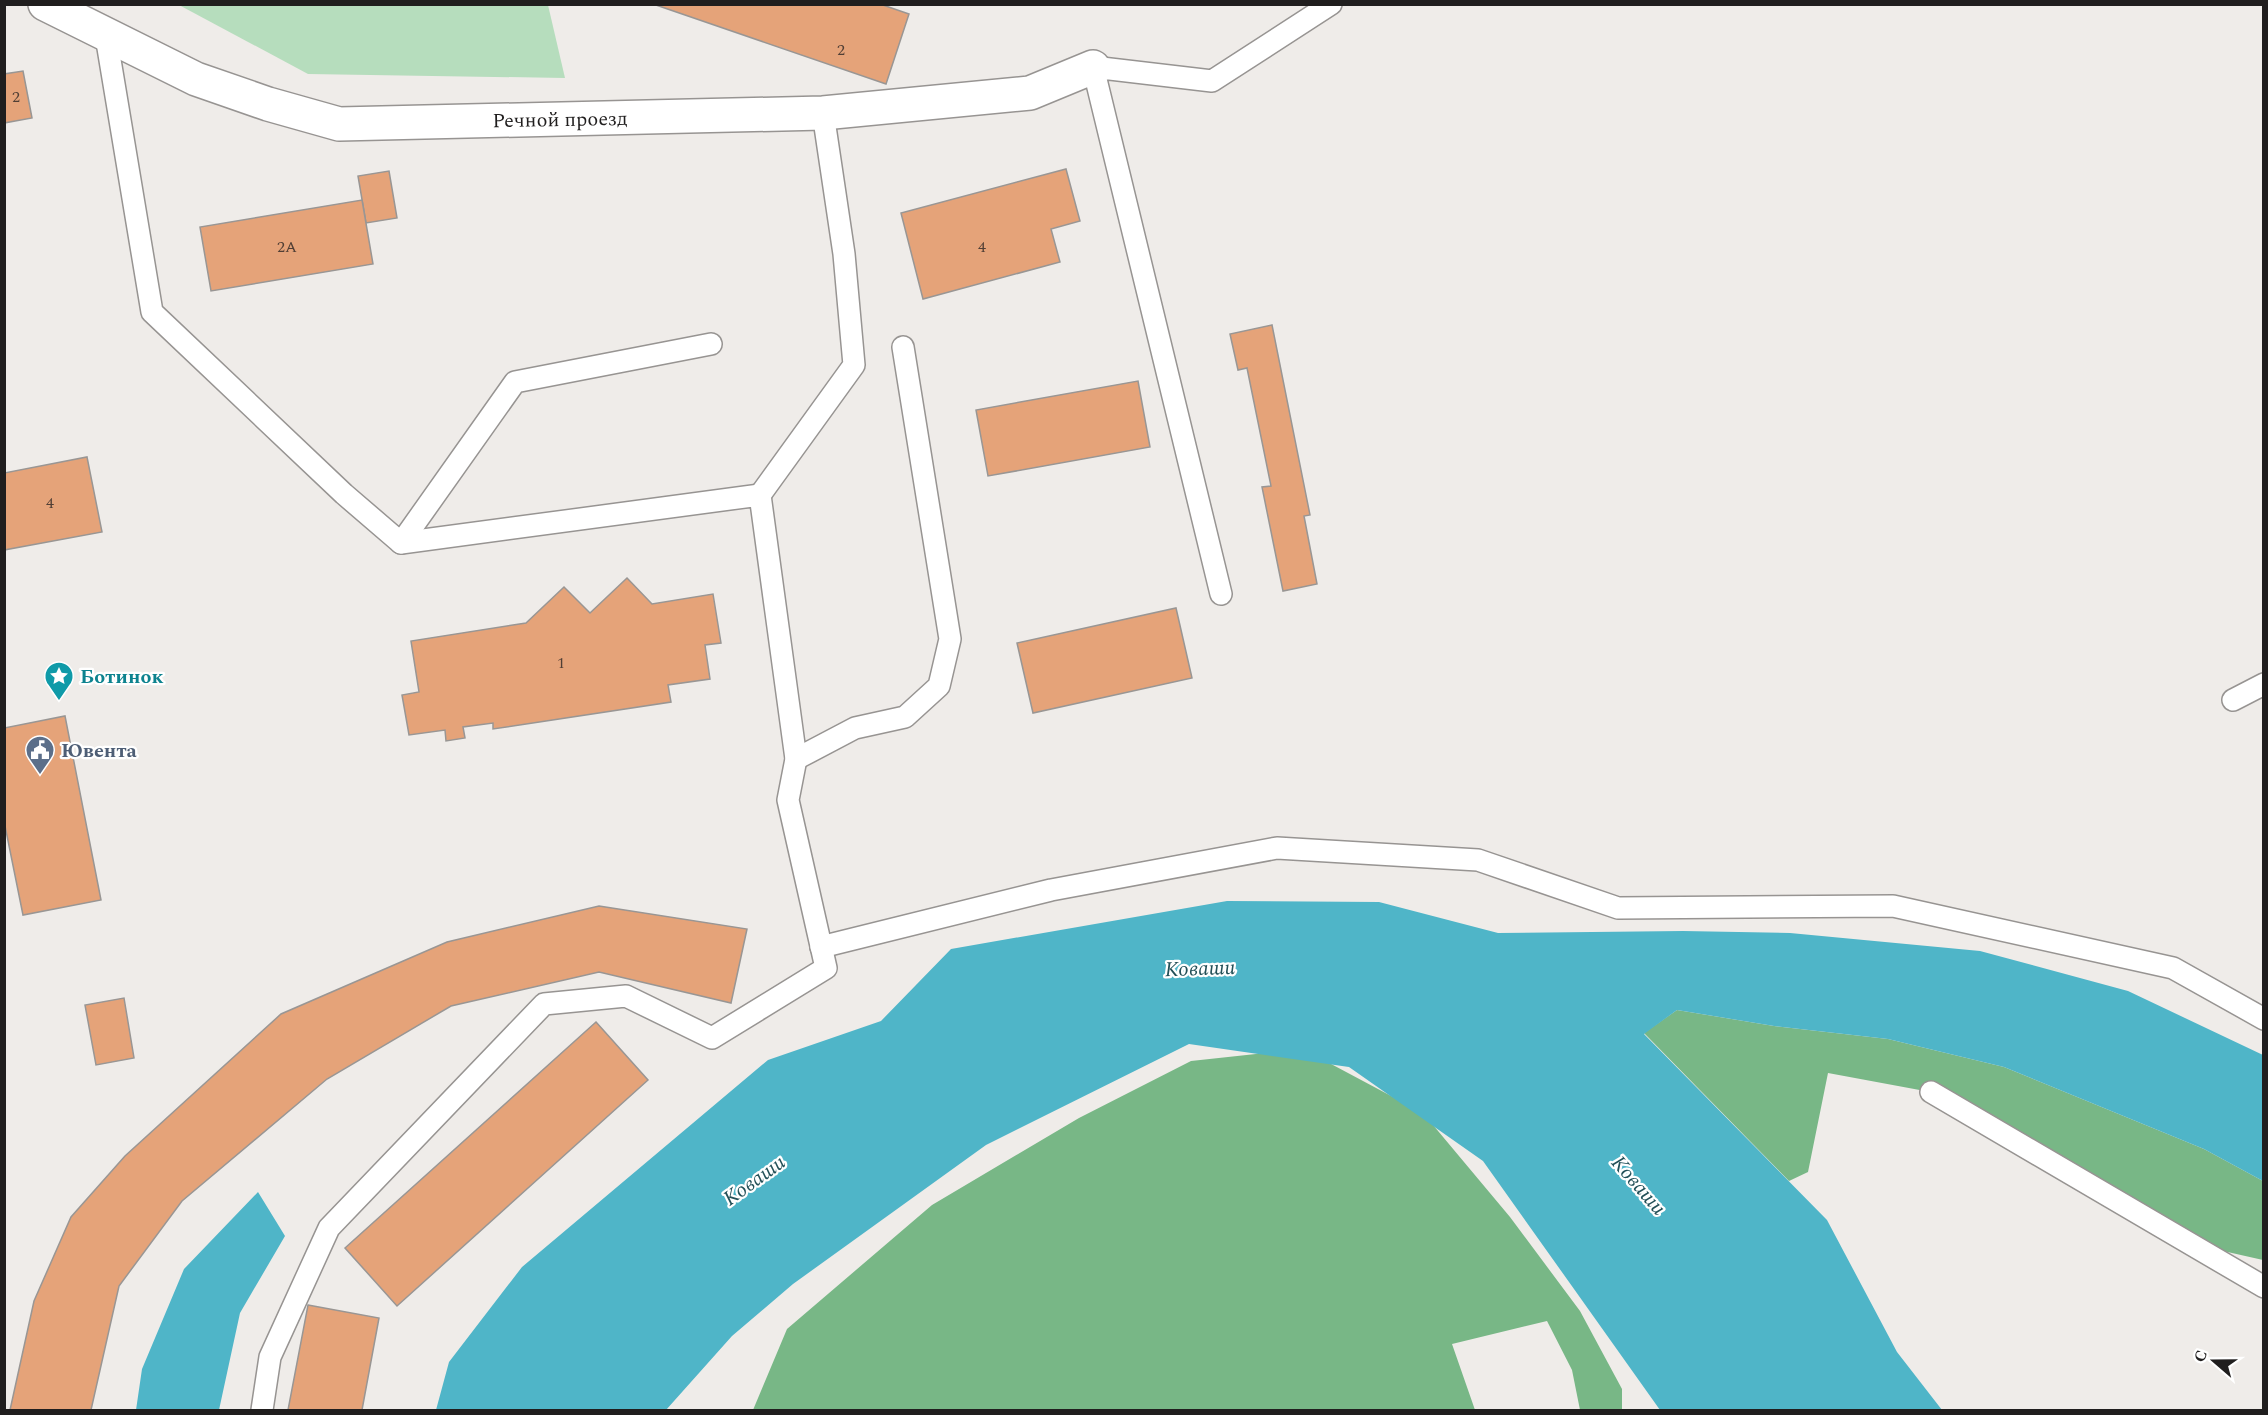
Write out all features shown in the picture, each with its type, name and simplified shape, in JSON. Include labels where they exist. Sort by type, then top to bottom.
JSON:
[{"type":"street","name":"Речной проезд","points":[[45,4],[196,79],[268,104],[339,124],[823,113],[1030,93],[1093,67]]},
{"type":"lane","points":[[1221,594],[1093,67],[1212,81],[1331,4]]},
{"type":"lane","points":[[106,36],[152,312],[344,494],[400,543],[760,495]]},
{"type":"lane","points":[[262,1410],[270,1357],[329,1228],[544,1004],[626,996],[712,1038],[826,968],[788,800],[796,759],[760,495],[854,365],[844,254],[823,113]]},
{"type":"lane","points":[[400,543],[515,382],[711,344]]},
{"type":"lane","points":[[796,759],[855,728],[905,717],[939,686],[950,639],[903,347]]},
{"type":"lane","points":[[2234,700],[2264,684]]},
{"type":"lane","points":[[821,946],[1051,890],[1277,848],[1478,860],[1618,908],[1893,906],[2173,968],[2264,1019]]},
{"type":"lane","points":[[1931,1092],[2264,1287]]},
{"type":"green space","points":[[179,5],[548,5],[565,78],[308,74]]},
{"type":"green space","points":[[1677,1010],[1774,1026],[1888,1039],[2004,1067],[2204,1149],[2263,1181],[2263,1260],[2170,1239],[1925,1091],[1828,1073],[1808,1172],[1789,1181],[1644,1033]]},
{"type":"green space","points":[[1303,1049],[1423,1113],[1510,1217],[1580,1311],[1622,1389],[1622,1410],[1580,1410],[1572,1370],[1547,1321],[1452,1344],[1475,1410],[753,1410],[787,1329],[932,1205],[1079,1118],[1191,1061]]},
{"type":"water","name":"Коваши","points":[[1227,901],[1379,902],[1498,933],[1683,931],[1790,933],[1980,951],[2128,991],[2263,1055],[2263,1181],[2204,1149],[2004,1067],[1888,1039],[1774,1026],[1677,1010],[1644,1034],[1827,1220],[1897,1352],[1942,1410],[1660,1410],[1483,1161],[1349,1067],[1189,1044],[986,1145],[793,1284],[732,1336],[666,1410],[436,1410],[449,1362],[522,1267],[768,1060],[881,1021],[951,949]]},
{"type":"water","points":[[258,1192],[285,1236],[240,1313],[219,1410],[136,1410],[142,1369],[184,1269]]},
{"type":"building","points":[[653,4],[880,4],[909,14],[886,84]]},
{"type":"building","points":[[23,71],[32,118],[4,123],[4,74]]},
{"type":"building","points":[[1066,169],[1080,221],[1051,229],[1060,262],[923,299],[901,213]]},
{"type":"building","points":[[389,171],[397,218],[366,223],[358,176]]},
{"type":"building","points":[[362,200],[373,264],[211,291],[200,227]]},
{"type":"building","points":[[1272,325],[1310,515],[1304,516],[1317,584],[1283,591],[1262,487],[1271,486],[1247,368],[1238,370],[1230,334]]},
{"type":"building","points":[[1138,381],[1150,447],[988,476],[976,410]]},
{"type":"building","points":[[87,457],[102,532],[4,550],[4,473]]},
{"type":"building","points":[[627,578],[652,604],[713,594],[721,643],[705,645],[710,679],[668,685],[671,702],[493,729],[493,723],[463,727],[465,738],[446,741],[445,730],[409,735],[402,695],[419,692],[411,641],[526,623],[564,587],[590,613]]},
{"type":"building","points":[[1176,608],[1192,678],[1033,713],[1017,643]]},
{"type":"building","name":"Ювента","points":[[65,716],[101,900],[23,915],[4,821],[4,728]]},
{"type":"building","points":[[599,906],[747,929],[731,1003],[599,972],[451,1006],[327,1079],[182,1201],[119,1286],[91,1410],[10,1410],[34,1301],[71,1217],[125,1156],[281,1014],[447,942]]},
{"type":"building","points":[[124,998],[134,1058],[96,1065],[85,1005]]},
{"type":"building","points":[[596,1022],[648,1080],[397,1306],[345,1248]]},
{"type":"building","points":[[308,1305],[379,1318],[362,1410],[288,1410]]},
{"type":"place","name":"Ботинок","points":[[59,702]]},
{"type":"place","name":"Ювента","points":[[40,776]]}]
